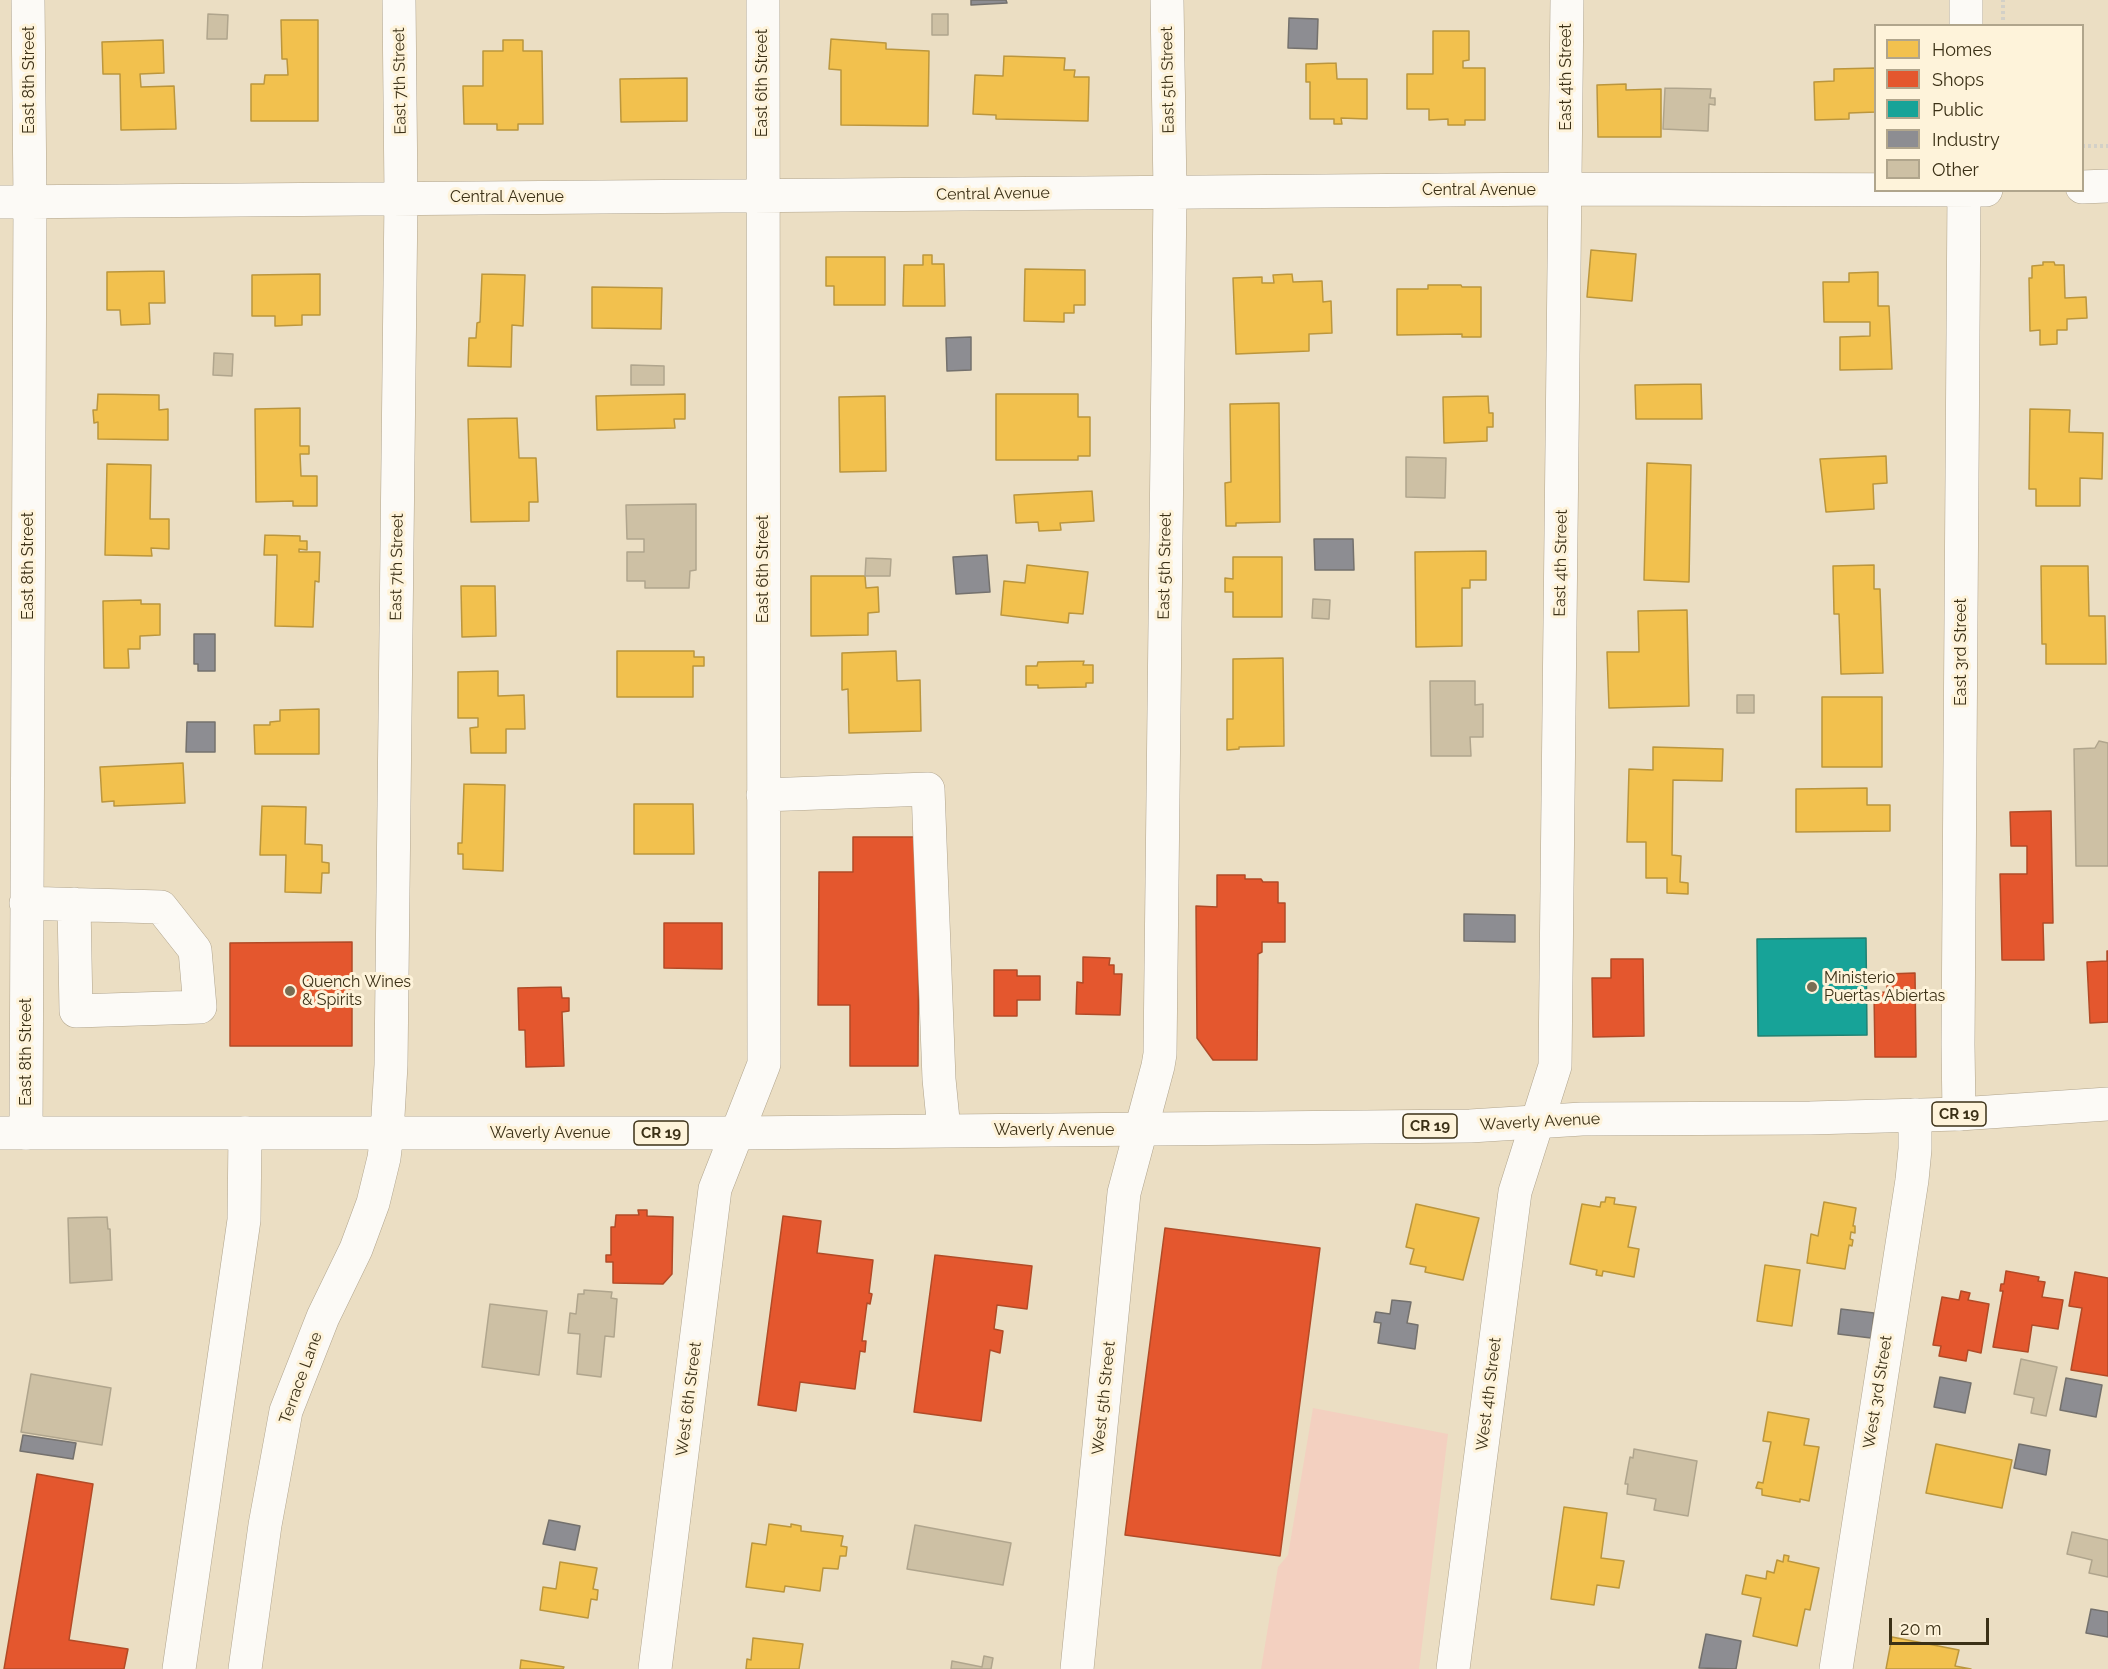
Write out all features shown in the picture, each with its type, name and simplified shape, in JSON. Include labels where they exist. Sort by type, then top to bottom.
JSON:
[{"type":"street","name":"East 8th Street","points":[[13,1133],[26,903],[15,202],[28,0]]},
{"type":"street","name":"East 7th Street","points":[[387,1133],[391,1065],[401,197],[399,0]]},
{"type":"street","name":"East 6th Street","points":[[737,1133],[764,1064],[763,0]]},
{"type":"street","name":"East 5th Street","points":[[1141,1129],[1160,1054],[1170,192],[1167,0]]},
{"type":"street","name":"East 4th Street","points":[[1536,1122],[1555,1066],[1556,1049],[1567,0]]},
{"type":"street","points":[[1966,0],[1966,24]]},
{"type":"street","points":[[2084,187],[2108,186]]},
{"type":"street","name":"Central Avenue","points":[[15,202],[1565,189],[1874,191]]},
{"type":"street","name":"East 3rd Street","points":[[1959,1114],[1964,192]]},
{"type":"street","points":[[763,795],[928,789],[939,1067],[944,1130]]},
{"type":"street","points":[[26,903],[74,904],[160,907],[195,950],[200,1007],[76,1011],[74,904]]},
{"type":"street","name":"Waverly Avenue","points":[[13,1133],[737,1133],[1470,1126],[1582,1119],[1810,1118],[1959,1114],[2108,1104]]},
{"type":"street","name":"West 3rd Street","points":[[1836,1669],[1911,1180],[1915,1149],[1915,1114]]},
{"type":"street","name":"West 4th Street","points":[[1453,1669],[1515,1192],[1536,1122]]},
{"type":"street","name":"West 5th Street","points":[[1077,1669],[1124,1193],[1141,1129]]},
{"type":"street","points":[[179,1669],[244,1220],[245,1133]]},
{"type":"street","name":"Terrace Lane","points":[[245,1669],[265,1525],[286,1411],[323,1317],[356,1249],[373,1203],[384,1158],[387,1133]]},
{"type":"street","name":"West 6th Street","points":[[655,1669],[713,1202],[715,1189],[737,1133]]},
{"type":"path","points":[[2002,24],[2003,0]]},
{"type":"path","points":[[2084,146],[2108,146]]},
{"type":"shaded area","points":[[1313,1408],[1448,1434],[1419,1669],[1261,1669],[1278,1567],[1288,1555]]},
{"type":"building: Homes","points":[[281,20],[318,20],[318,121],[251,121],[251,84],[264,84],[265,75],[288,75],[287,59],[282,59]]},
{"type":"building: Homes","points":[[1433,31],[1469,31],[1469,60],[1463,61],[1463,68],[1485,68],[1485,120],[1465,120],[1465,125],[1448,125],[1448,119],[1429,120],[1429,109],[1407,109],[1407,74],[1433,74]]},
{"type":"building: Homes","points":[[831,39],[886,43],[886,49],[929,51],[928,126],[841,125],[841,70],[829,69]]},
{"type":"building: Homes","points":[[163,40],[164,73],[140,74],[141,87],[174,86],[176,129],[121,130],[120,74],[103,74],[102,42]]},
{"type":"building: Homes","points":[[503,40],[523,40],[523,51],[542,51],[543,124],[518,124],[518,130],[497,130],[497,124],[464,124],[463,86],[483,86],[483,51],[503,51]]},
{"type":"building: Homes","points":[[1004,56],[1065,58],[1064,70],[1075,70],[1074,77],[1089,77],[1088,121],[996,119],[996,115],[973,114],[975,75],[1003,76]]},
{"type":"building: Homes","points":[[1336,63],[1337,79],[1367,79],[1367,119],[1341,118],[1342,124],[1334,124],[1334,119],[1310,119],[1310,82],[1306,82],[1306,64]]},
{"type":"building: Homes","points":[[1874,68],[1874,112],[1849,113],[1849,119],[1815,120],[1814,82],[1834,81],[1834,69]]},
{"type":"building: Homes","points":[[687,78],[687,121],[621,122],[620,79]]},
{"type":"building: Homes","points":[[1626,84],[1626,90],[1661,89],[1661,137],[1598,137],[1597,85]]},
{"type":"building: Homes","points":[[1591,250],[1636,254],[1632,301],[1587,297]]},
{"type":"building: Homes","points":[[923,255],[932,255],[932,264],[944,264],[945,306],[903,306],[904,265],[923,265]]},
{"type":"building: Homes","points":[[826,257],[885,257],[885,305],[834,305],[834,286],[826,286]]},
{"type":"building: Homes","points":[[2043,262],[2064,265],[2065,298],[2086,297],[2087,318],[2067,319],[2067,330],[2057,330],[2057,344],[2040,345],[2040,330],[2030,331],[2029,278],[2032,278],[2032,266],[2043,265]]},
{"type":"building: Homes","points":[[1025,269],[1085,270],[1085,305],[1074,305],[1074,313],[1064,313],[1064,322],[1024,321]]},
{"type":"building: Homes","points":[[164,271],[165,303],[149,303],[150,324],[121,325],[120,310],[107,310],[107,272]]},
{"type":"building: Homes","points":[[1878,272],[1878,306],[1889,306],[1892,369],[1840,370],[1840,337],[1870,336],[1870,322],[1824,322],[1823,282],[1849,282],[1849,273]]},
{"type":"building: Homes","points":[[320,274],[320,315],[302,315],[302,325],[275,326],[275,316],[252,316],[252,275]]},
{"type":"building: Homes","points":[[482,274],[525,275],[523,326],[512,325],[511,367],[468,366],[469,338],[476,338],[477,323],[480,322]]},
{"type":"building: Homes","points":[[1292,274],[1293,282],[1322,281],[1323,302],[1331,301],[1332,333],[1309,334],[1309,351],[1236,354],[1233,278],[1262,277],[1262,283],[1274,283],[1273,275]]},
{"type":"building: Homes","points":[[1428,285],[1481,287],[1481,337],[1462,337],[1462,334],[1397,335],[1397,289],[1428,289]]},
{"type":"building: Homes","points":[[592,287],[662,288],[661,329],[592,328]]},
{"type":"building: Homes","points":[[1701,384],[1702,419],[1636,419],[1635,385]]},
{"type":"building: Homes","points":[[98,394],[159,395],[159,410],[168,409],[168,440],[98,439],[98,422],[94,423],[93,410],[97,410]]},
{"type":"building: Homes","points":[[685,394],[685,419],[674,419],[675,428],[597,430],[596,396]]},
{"type":"building: Homes","points":[[996,394],[1078,394],[1078,417],[1090,417],[1090,456],[1078,456],[1078,460],[996,460]]},
{"type":"building: Homes","points":[[885,396],[886,471],[840,472],[839,397]]},
{"type":"building: Homes","points":[[1488,396],[1489,413],[1493,413],[1493,427],[1487,427],[1487,441],[1444,443],[1443,397]]},
{"type":"building: Homes","points":[[1279,403],[1280,522],[1236,523],[1236,526],[1226,526],[1225,483],[1231,482],[1230,404]]},
{"type":"building: Homes","points":[[300,408],[300,446],[309,446],[309,454],[300,454],[301,476],[317,476],[317,506],[293,506],[293,501],[256,502],[255,409]]},
{"type":"building: Homes","points":[[2030,409],[2070,410],[2069,432],[2103,433],[2102,479],[2080,478],[2080,506],[2036,506],[2036,489],[2029,489]]},
{"type":"building: Homes","points":[[517,418],[519,458],[536,458],[538,502],[529,502],[529,521],[471,522],[468,419]]},
{"type":"building: Homes","points":[[1886,456],[1887,483],[1873,484],[1874,509],[1826,512],[1820,459]]},
{"type":"building: Homes","points":[[1647,463],[1691,465],[1689,582],[1644,580]]},
{"type":"building: Homes","points":[[107,464],[151,465],[150,519],[169,519],[169,549],[151,548],[152,556],[105,555]]},
{"type":"building: Homes","points":[[1092,491],[1094,521],[1060,523],[1061,530],[1039,531],[1038,522],[1016,523],[1014,495]]},
{"type":"building: Homes","points":[[265,535],[300,536],[300,541],[307,541],[307,550],[299,549],[299,552],[320,552],[319,582],[315,581],[313,627],[275,626],[277,555],[264,555]]},
{"type":"building: Homes","points":[[1486,551],[1486,580],[1470,580],[1470,588],[1462,588],[1462,646],[1416,647],[1415,552]]},
{"type":"building: Homes","points":[[1233,557],[1282,557],[1282,617],[1233,617],[1233,592],[1225,592],[1225,578],[1233,579]]},
{"type":"building: Homes","points":[[1027,565],[1088,572],[1083,614],[1069,613],[1068,623],[1001,615],[1004,581],[1025,583]]},
{"type":"building: Homes","points":[[1874,565],[1874,589],[1880,589],[1883,673],[1841,674],[1839,614],[1834,614],[1833,566]]},
{"type":"building: Homes","points":[[2041,566],[2088,566],[2089,616],[2105,616],[2106,664],[2046,664],[2046,644],[2042,644]]},
{"type":"building: Homes","points":[[811,576],[865,576],[866,588],[878,587],[879,612],[868,613],[868,635],[811,636]]},
{"type":"building: Homes","points":[[461,586],[495,586],[496,636],[462,637]]},
{"type":"building: Homes","points":[[141,600],[141,604],[160,604],[160,635],[140,636],[140,649],[128,649],[129,668],[104,668],[103,601]]},
{"type":"building: Homes","points":[[1687,610],[1689,706],[1609,708],[1607,652],[1639,652],[1638,611]]},
{"type":"building: Homes","points":[[617,651],[694,651],[694,657],[704,657],[704,666],[693,666],[693,697],[617,697]]},
{"type":"building: Homes","points":[[896,651],[897,681],[920,680],[921,731],[849,733],[848,689],[842,690],[842,653]]},
{"type":"building: Homes","points":[[1283,658],[1284,746],[1239,747],[1239,749],[1227,750],[1227,719],[1233,719],[1233,659]]},
{"type":"building: Homes","points":[[1084,661],[1083,665],[1093,665],[1093,683],[1086,683],[1086,687],[1038,688],[1038,685],[1026,685],[1026,666],[1037,666],[1038,662]]},
{"type":"building: Homes","points":[[498,671],[498,696],[524,695],[525,729],[506,729],[506,753],[471,753],[470,728],[478,727],[478,718],[458,718],[458,672]]},
{"type":"building: Homes","points":[[1822,697],[1882,697],[1882,767],[1822,767]]},
{"type":"building: Homes","points":[[319,709],[319,754],[255,754],[254,725],[270,725],[270,722],[280,721],[280,710]]},
{"type":"building: Homes","points":[[1653,747],[1723,749],[1722,781],[1673,780],[1672,855],[1681,856],[1680,882],[1688,883],[1688,894],[1667,893],[1667,878],[1646,878],[1646,842],[1627,842],[1629,769],[1653,770]]},
{"type":"building: Homes","points":[[183,763],[185,803],[114,806],[114,801],[102,802],[100,767]]},
{"type":"building: Homes","points":[[464,784],[505,785],[503,871],[463,869],[463,854],[458,854],[458,843],[462,843]]},
{"type":"building: Homes","points":[[1867,788],[1867,805],[1890,805],[1890,831],[1796,832],[1796,789]]},
{"type":"building: Homes","points":[[634,804],[693,804],[694,854],[634,854]]},
{"type":"building: Homes","points":[[262,806],[306,807],[305,844],[322,845],[322,862],[329,863],[329,873],[322,873],[321,893],[285,892],[286,855],[260,855]]},
{"type":"building: Homes","points":[[1606,1197],[1615,1198],[1614,1204],[1636,1207],[1628,1247],[1639,1249],[1634,1277],[1603,1271],[1602,1276],[1596,1275],[1597,1270],[1570,1264],[1582,1204],[1600,1207]]},
{"type":"building: Homes","points":[[1824,1202],[1856,1208],[1853,1226],[1855,1226],[1855,1233],[1851,1232],[1850,1239],[1853,1240],[1852,1246],[1849,1245],[1845,1269],[1807,1263],[1811,1234],[1818,1236]]},
{"type":"building: Homes","points":[[1416,1204],[1479,1218],[1463,1280],[1425,1272],[1426,1267],[1410,1264],[1414,1249],[1406,1247]]},
{"type":"building: Homes","points":[[1765,1265],[1800,1270],[1792,1326],[1757,1321]]},
{"type":"building: Homes","points":[[1768,1412],[1809,1419],[1804,1445],[1819,1447],[1809,1501],[1800,1499],[1800,1502],[1762,1495],[1762,1489],[1756,1488],[1758,1482],[1763,1483],[1771,1442],[1763,1441]]},
{"type":"building: Homes","points":[[1936,1444],[2012,1460],[2002,1508],[1926,1493]]},
{"type":"building: Homes","points":[[1564,1507],[1607,1513],[1601,1558],[1624,1561],[1619,1588],[1597,1585],[1594,1605],[1551,1599]]},
{"type":"building: Homes","points":[[769,1524],[791,1527],[791,1524],[801,1526],[801,1531],[843,1536],[841,1546],[847,1547],[846,1556],[840,1556],[838,1569],[823,1568],[820,1591],[785,1586],[784,1592],[746,1587],[752,1543],[766,1545]]},
{"type":"building: Homes","points":[[1784,1555],[1789,1556],[1788,1561],[1819,1568],[1810,1610],[1805,1609],[1797,1646],[1753,1636],[1761,1598],[1742,1594],[1746,1575],[1766,1579],[1767,1571],[1774,1573],[1777,1560],[1783,1562]]},
{"type":"building: Homes","points":[[560,1562],[597,1568],[593,1589],[598,1590],[597,1600],[591,1599],[588,1618],[540,1610],[543,1587],[556,1589]]},
{"type":"building: Homes","points":[[1892,1637],[1959,1650],[1955,1666],[1971,1669],[1886,1669]]},
{"type":"building: Homes","points":[[753,1638],[803,1644],[799,1669],[746,1669],[747,1659],[751,1660]]},
{"type":"building: Homes","points":[[521,1660],[564,1667],[563,1669],[520,1669]]},
{"type":"building: Shops","points":[[2051,811],[2053,923],[2043,923],[2044,960],[2002,960],[2000,874],[2027,874],[2027,846],[2011,846],[2010,812]]},
{"type":"building: Shops","points":[[853,837],[919,837],[918,1066],[850,1066],[850,1005],[818,1005],[819,872],[853,872]]},
{"type":"building: Shops","points":[[1217,875],[1245,875],[1245,879],[1278,882],[1278,903],[1285,903],[1285,942],[1262,942],[1262,952],[1258,954],[1257,1060],[1213,1060],[1197,1038],[1196,906],[1217,907]]},
{"type":"building: Shops","points":[[664,923],[722,923],[722,969],[664,968]]},
{"type":"building: Shops","points":[[352,942],[352,1046],[230,1046],[230,943]]},
{"type":"building: Shops","points":[[2107,951],[2108,1022],[2090,1023],[2087,962],[2107,961]]},
{"type":"building: Shops","points":[[1083,957],[1110,958],[1109,965],[1114,965],[1114,974],[1122,974],[1120,1015],[1076,1014],[1077,982],[1083,983]]},
{"type":"building: Shops","points":[[1611,959],[1643,959],[1644,1036],[1593,1037],[1592,978],[1611,978]]},
{"type":"building: Shops","points":[[994,970],[1017,970],[1017,976],[1040,976],[1040,1000],[1017,1000],[1017,1016],[994,1016]]},
{"type":"building: Shops","points":[[1915,973],[1916,1057],[1875,1057],[1874,993],[1887,992],[1887,974]]},
{"type":"building: Shops","points":[[561,987],[562,998],[569,998],[569,1011],[562,1012],[564,1066],[526,1067],[525,1030],[519,1030],[518,988]]},
{"type":"building: Shops","points":[[638,1210],[647,1210],[647,1216],[673,1217],[672,1274],[663,1284],[613,1283],[613,1262],[606,1262],[606,1255],[611,1255],[611,1227],[615,1227],[616,1215],[639,1215]]},
{"type":"building: Shops","points":[[783,1216],[821,1221],[817,1253],[873,1260],[869,1293],[872,1294],[870,1304],[867,1303],[862,1341],[866,1341],[865,1352],[860,1351],[855,1389],[800,1382],[796,1411],[758,1405]]},
{"type":"building: Shops","points":[[1165,1228],[1320,1248],[1280,1556],[1125,1535]]},
{"type":"building: Shops","points":[[935,1255],[1032,1266],[1027,1309],[997,1305],[994,1329],[1003,1331],[1000,1353],[990,1350],[981,1421],[914,1412]]},
{"type":"building: Shops","points":[[2006,1271],[2039,1277],[2038,1281],[2045,1282],[2042,1297],[2063,1300],[2058,1329],[2032,1325],[2028,1352],[1993,1347],[2003,1291],[2000,1291],[2001,1284],[2004,1284]]},
{"type":"building: Shops","points":[[2075,1272],[2108,1278],[2108,1376],[2071,1370],[2082,1308],[2069,1306]]},
{"type":"building: Shops","points":[[1961,1291],[1970,1293],[1968,1300],[1989,1304],[1981,1353],[1968,1350],[1966,1361],[1939,1356],[1941,1346],[1933,1345],[1942,1297],[1959,1300]]},
{"type":"building: Shops","points":[[37,1474],[93,1484],[69,1640],[128,1649],[124,1669],[4,1669]]},
{"type":"building: Public","name":"Ministerio Puertas Abiertas","points":[[1866,938],[1867,1035],[1758,1036],[1757,939]]},
{"type":"building: Industry","points":[[971,0],[1006,0],[1007,3],[971,5]]},
{"type":"building: Industry","points":[[1289,18],[1318,19],[1317,49],[1288,48]]},
{"type":"building: Industry","points":[[971,337],[971,370],[947,371],[946,338]]},
{"type":"building: Industry","points":[[1314,539],[1353,539],[1354,570],[1315,570]]},
{"type":"building: Industry","points":[[987,555],[990,592],[956,594],[953,557]]},
{"type":"building: Industry","points":[[194,634],[215,634],[215,671],[198,671],[198,664],[194,664]]},
{"type":"building: Industry","points":[[187,722],[215,722],[215,752],[186,752]]},
{"type":"building: Industry","points":[[1464,914],[1515,915],[1515,942],[1464,941]]},
{"type":"building: Industry","points":[[1392,1300],[1411,1302],[1407,1323],[1418,1325],[1415,1349],[1378,1343],[1381,1323],[1374,1322],[1376,1312],[1390,1314]]},
{"type":"building: Industry","points":[[1841,1309],[1874,1313],[1871,1338],[1838,1334]]},
{"type":"building: Industry","points":[[1940,1377],[1971,1383],[1965,1413],[1934,1407]]},
{"type":"building: Industry","points":[[2066,1378],[2102,1385],[2096,1417],[2060,1410]]},
{"type":"building: Industry","points":[[23,1435],[76,1443],[73,1459],[20,1451]]},
{"type":"building: Industry","points":[[2019,1444],[2050,1450],[2046,1475],[2014,1468]]},
{"type":"building: Industry","points":[[549,1520],[580,1526],[575,1550],[543,1544]]},
{"type":"building: Industry","points":[[2091,1609],[2108,1612],[2108,1637],[2086,1633]]},
{"type":"building: Industry","points":[[1706,1634],[1741,1641],[1736,1669],[1699,1668]]},
{"type":"building: Other","points":[[208,14],[228,15],[227,39],[207,39]]},
{"type":"building: Other","points":[[932,14],[948,14],[948,35],[932,35]]},
{"type":"building: Other","points":[[1665,88],[1711,89],[1710,98],[1715,98],[1715,105],[1709,104],[1708,131],[1663,129]]},
{"type":"building: Other","points":[[214,353],[233,354],[232,376],[213,375]]},
{"type":"building: Other","points":[[631,365],[664,366],[664,385],[631,385]]},
{"type":"building: Other","points":[[1406,457],[1446,458],[1445,498],[1406,497]]},
{"type":"building: Other","points":[[696,504],[696,570],[690,571],[689,588],[645,588],[645,581],[627,581],[627,552],[644,552],[644,539],[627,539],[626,505]]},
{"type":"building: Other","points":[[866,558],[891,559],[890,576],[865,576]]},
{"type":"building: Other","points":[[1313,599],[1330,600],[1329,619],[1312,618]]},
{"type":"building: Other","points":[[1430,681],[1475,681],[1475,705],[1483,704],[1483,737],[1470,737],[1471,756],[1431,756]]},
{"type":"building: Other","points":[[1737,695],[1754,695],[1754,713],[1737,713]]},
{"type":"building: Other","points":[[2099,741],[2108,743],[2108,866],[2076,866],[2074,749],[2095,748]]},
{"type":"building: Other","points":[[107,1217],[108,1229],[110,1229],[112,1280],[70,1283],[68,1218]]},
{"type":"building: Other","points":[[584,1290],[612,1292],[611,1298],[617,1299],[614,1337],[605,1336],[601,1377],[577,1374],[580,1334],[568,1333],[570,1313],[576,1314],[578,1294],[584,1294]]},
{"type":"building: Other","points":[[490,1304],[547,1311],[539,1375],[482,1367]]},
{"type":"building: Other","points":[[2021,1359],[2057,1367],[2046,1416],[2031,1413],[2034,1398],[2014,1394]]},
{"type":"building: Other","points":[[31,1374],[111,1388],[102,1445],[21,1432]]},
{"type":"building: Other","points":[[1634,1449],[1697,1461],[1688,1516],[1654,1510],[1656,1499],[1627,1494],[1628,1484],[1625,1484],[1630,1457],[1633,1458]]},
{"type":"building: Other","points":[[915,1525],[1011,1543],[1003,1585],[907,1569]]},
{"type":"building: Other","points":[[2072,1532],[2108,1540],[2108,1577],[2089,1573],[2092,1560],[2067,1554]]},
{"type":"building: Other","points":[[984,1656],[993,1658],[991,1669],[951,1669],[952,1661],[982,1667]]},
{"type":"place","name":"Ministerio Puertas Abiertas","points":[[1812,987]]},
{"type":"place","name":"Quench Wines & Spirits","points":[[290,991]]}]
